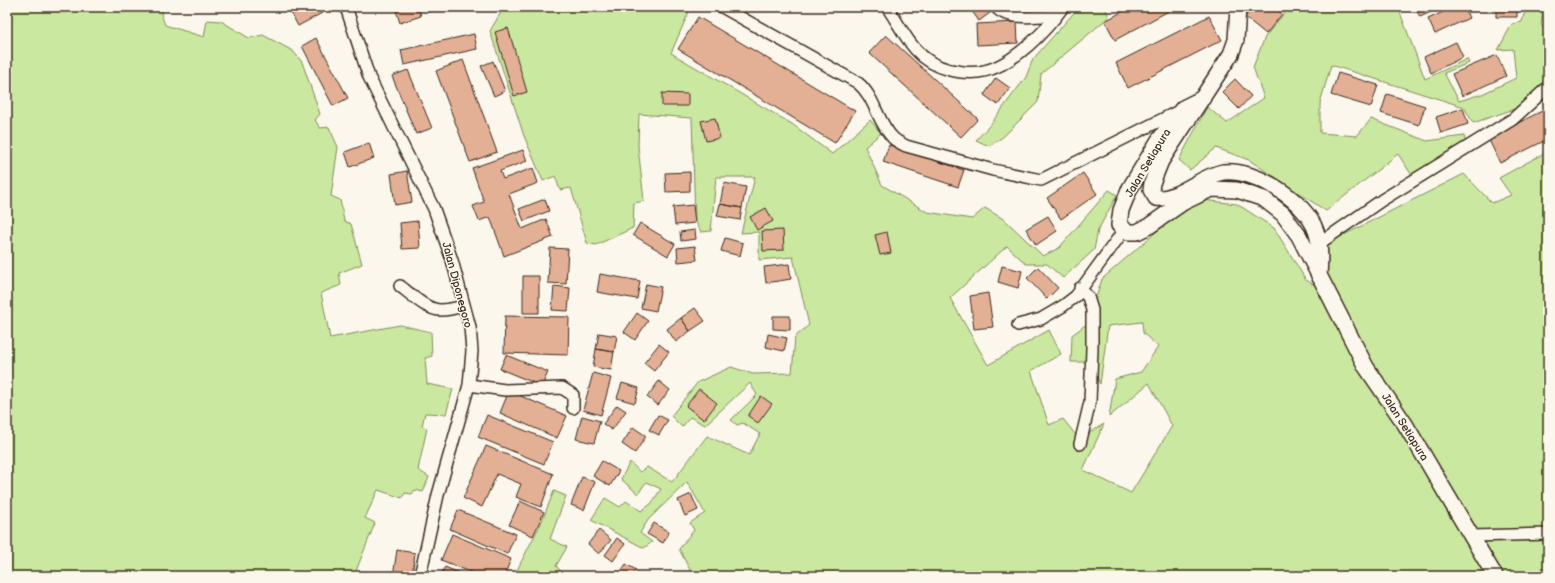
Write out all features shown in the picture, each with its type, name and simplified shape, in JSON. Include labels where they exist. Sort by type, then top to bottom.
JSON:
[{"type":"street","name":"Jalan Diponegoro","points":[[346,7],[369,77],[434,209],[452,260],[470,327],[472,351],[469,386],[438,495],[420,576]]},
{"type":"street","points":[[722,7],[858,83],[869,95],[884,127],[893,138],[906,146],[993,170],[1041,180],[1183,108]]},
{"type":"street","points":[[887,7],[916,50],[931,62],[946,69],[964,73],[984,71],[1006,62],[1040,35],[1060,11]]},
{"type":"street","points":[[996,7],[1003,13],[1026,16],[1060,11]]},
{"type":"street","name":"Jalan Setiapura","points":[[1238,7],[1236,40],[1231,54],[1161,161],[1152,183],[1151,190],[1156,198],[1161,199],[1172,195],[1208,176],[1224,172],[1242,172],[1258,177],[1299,205],[1313,225],[1320,244],[1319,277]]},
{"type":"street","points":[[1320,244],[1382,200],[1513,119],[1548,87]]},
{"type":"street","name":"Jalan Setiapura","points":[[1203,98],[1183,108],[1159,140],[1130,188],[1119,217],[1119,225],[1124,230],[1132,233],[1137,232],[1182,202],[1211,189],[1237,190],[1264,199],[1283,214],[1299,236],[1366,367],[1405,424],[1495,576]]},
{"type":"street","points":[[1018,325],[1041,319],[1063,306],[1076,296],[1080,288],[1124,230]]},
{"type":"street","points":[[400,286],[427,306],[436,310],[464,306]]},
{"type":"street","points":[[1080,288],[1088,297],[1092,310],[1090,402],[1080,444]]},
{"type":"street","points":[[469,386],[505,390],[562,388],[573,395],[573,408]]},
{"type":"street","points":[[1472,536],[1548,534]]},
{"type":"green space","points":[[7,7],[165,7],[161,14],[165,25],[204,37],[207,20],[221,21],[249,38],[263,35],[293,51],[302,62],[320,114],[315,120],[320,128],[329,127],[338,147],[331,196],[340,200],[344,221],[351,224],[362,264],[339,273],[341,285],[321,293],[330,338],[400,325],[431,332],[432,356],[425,358],[427,384],[453,389],[446,414],[425,413],[422,426],[427,428],[418,470],[429,477],[423,492],[415,490],[412,494],[405,493],[402,498],[378,490],[365,518],[375,523],[354,576],[7,576]]},
{"type":"green space","points":[[504,7],[691,7],[671,53],[792,124],[832,154],[870,120],[881,133],[865,147],[882,185],[927,212],[972,219],[985,208],[1005,220],[1043,256],[1059,248],[1109,190],[1117,195],[1098,230],[1094,250],[1063,278],[1047,264],[1026,264],[1007,246],[950,298],[988,365],[1049,330],[1061,354],[1031,371],[1049,425],[1063,419],[1079,439],[1104,424],[1083,470],[1131,493],[1172,426],[1149,383],[1109,417],[1115,379],[1141,372],[1158,347],[1143,333],[1142,322],[1108,326],[1100,384],[1090,362],[1071,362],[1072,335],[1088,323],[1102,279],[1194,199],[1237,204],[1274,228],[1306,280],[1323,290],[1326,244],[1464,174],[1492,203],[1511,195],[1499,178],[1548,151],[1548,576],[693,576],[679,549],[694,530],[690,523],[705,513],[687,482],[648,520],[640,533],[652,542],[644,548],[591,520],[605,498],[620,507],[626,501],[641,511],[651,504],[661,489],[646,482],[638,494],[621,479],[630,462],[640,472],[647,467],[672,482],[707,436],[749,455],[760,434],[743,423],[737,425],[731,420],[757,395],[750,383],[705,425],[690,417],[682,427],[671,416],[698,382],[731,367],[753,374],[792,373],[795,337],[809,325],[793,257],[759,260],[759,232],[741,233],[755,177],[716,177],[711,231],[701,232],[695,220],[692,118],[639,114],[638,146],[644,201],[634,203],[633,228],[596,245],[587,243],[571,188],[560,190],[555,176],[543,181],[524,136],[490,31]]},
{"type":"green space","points":[[1079,7],[1105,7],[1109,17],[1041,74],[1038,102],[1003,137],[989,146],[976,140],[990,125],[1026,77],[1033,59]]},
{"type":"green space","points":[[1289,7],[1398,7],[1425,79],[1467,59],[1469,63],[1444,73],[1459,101],[1482,94],[1516,78],[1513,49],[1498,50],[1512,24],[1522,22],[1526,7],[1544,7],[1541,25],[1548,33],[1548,70],[1544,93],[1523,106],[1473,123],[1464,107],[1331,65],[1320,103],[1320,133],[1357,136],[1371,119],[1427,141],[1464,136],[1467,148],[1413,177],[1398,154],[1326,211],[1249,160],[1216,148],[1190,170],[1179,160],[1207,107],[1227,123],[1264,98],[1253,67],[1265,37]]},
{"type":"green space","points":[[554,491],[566,496],[550,539],[567,547],[556,566],[565,575],[514,576],[541,523]]},
{"type":"building","points":[[296,7],[318,7],[322,13],[298,26],[290,11]]},
{"type":"building","points":[[395,7],[418,7],[421,16],[400,23]]},
{"type":"building","points":[[427,7],[439,7],[440,8],[428,12]]},
{"type":"building","points":[[945,7],[957,7],[950,13]]},
{"type":"building","points":[[969,7],[991,7],[994,10],[979,21]]},
{"type":"building","points":[[1131,7],[1176,7],[1115,40],[1105,21]]},
{"type":"building","points":[[1253,7],[1274,7],[1282,14],[1266,34],[1245,17]]},
{"type":"building","points":[[1415,7],[1442,7],[1420,17]]},
{"type":"building","points":[[1454,7],[1464,7],[1469,18],[1435,34],[1428,19]]},
{"type":"building","points":[[1496,7],[1517,7],[1517,17],[1496,17]]},
{"type":"building","points":[[1209,16],[1222,40],[1128,88],[1116,63]]},
{"type":"building","points":[[698,17],[855,111],[835,143],[678,49]]},
{"type":"building","points":[[1017,22],[1018,43],[977,45],[976,24]]},
{"type":"building","points":[[508,28],[527,92],[514,96],[495,32]]},
{"type":"building","points":[[474,34],[477,49],[404,65],[401,50]]},
{"type":"building","points":[[886,35],[978,119],[961,137],[869,53]]},
{"type":"building","points":[[316,38],[348,98],[333,106],[302,46]]},
{"type":"building","points":[[1456,42],[1463,57],[1431,73],[1424,57]]},
{"type":"building","points":[[1497,55],[1506,76],[1462,96],[1452,74]]},
{"type":"building","points":[[463,60],[497,152],[470,162],[436,71]]},
{"type":"building","points":[[493,61],[505,91],[494,96],[481,66]]},
{"type":"building","points":[[408,70],[432,128],[416,134],[392,76]]},
{"type":"building","points":[[1338,73],[1378,85],[1371,107],[1331,95]]},
{"type":"building","points":[[996,78],[1010,88],[998,105],[984,95]]},
{"type":"building","points":[[1235,79],[1251,96],[1239,109],[1222,92]]},
{"type":"building","points":[[662,93],[688,94],[688,106],[662,106]]},
{"type":"building","points":[[1387,94],[1425,106],[1419,125],[1381,113]]},
{"type":"building","points":[[1463,108],[1468,124],[1441,133],[1436,117]]},
{"type":"building","points":[[1548,108],[1548,139],[1500,163],[1488,138]]},
{"type":"building","points":[[715,118],[720,138],[706,141],[701,121]]},
{"type":"building","points":[[369,143],[374,158],[350,167],[345,152]]},
{"type":"building","points":[[889,145],[964,170],[958,187],[883,162]]},
{"type":"building","points":[[523,150],[527,161],[500,171],[503,179],[533,168],[538,183],[509,194],[522,229],[546,219],[553,237],[504,256],[490,217],[479,221],[473,206],[484,202],[472,168]]},
{"type":"building","points":[[407,171],[412,202],[395,205],[391,174]]},
{"type":"building","points":[[690,172],[690,191],[666,192],[665,173]]},
{"type":"building","points":[[1083,173],[1097,194],[1061,219],[1047,198]]},
{"type":"building","points":[[724,183],[746,187],[742,208],[720,204]]},
{"type":"building","points":[[545,199],[549,211],[524,221],[519,209]]},
{"type":"building","points":[[720,204],[742,208],[740,220],[717,216]]},
{"type":"building","points":[[693,205],[695,223],[675,225],[673,207]]},
{"type":"building","points":[[766,208],[773,221],[757,230],[750,217]]},
{"type":"building","points":[[1048,216],[1057,231],[1036,245],[1026,229]]},
{"type":"building","points":[[418,221],[420,248],[402,249],[400,223]]},
{"type":"building","points":[[640,223],[675,244],[668,256],[633,235]]},
{"type":"building","points":[[695,230],[696,239],[681,241],[680,232]]},
{"type":"building","points":[[783,230],[784,250],[763,251],[762,231]]},
{"type":"building","points":[[887,232],[891,253],[880,255],[875,235]]},
{"type":"building","points":[[725,238],[743,243],[740,256],[721,251]]},
{"type":"building","points":[[695,246],[697,260],[678,262],[677,248]]},
{"type":"building","points":[[550,248],[568,249],[566,284],[548,283]]},
{"type":"building","points":[[789,264],[791,279],[766,283],[764,267]]},
{"type":"building","points":[[1002,266],[1022,271],[1018,288],[998,282]]},
{"type":"building","points":[[1038,267],[1058,288],[1047,299],[1027,278]]},
{"type":"building","points":[[600,274],[640,281],[637,299],[597,292]]},
{"type":"building","points":[[523,276],[539,276],[539,313],[523,313]]},
{"type":"building","points":[[646,284],[661,287],[656,311],[641,308]]},
{"type":"building","points":[[554,286],[570,288],[568,311],[552,310]]},
{"type":"building","points":[[988,293],[993,327],[974,329],[970,296]]},
{"type":"building","points":[[695,308],[705,321],[690,331],[681,318]]},
{"type":"building","points":[[637,313],[648,321],[635,340],[624,332]]},
{"type":"building","points":[[505,316],[569,317],[568,355],[504,353]]},
{"type":"building","points":[[773,316],[790,316],[790,330],[773,329]]},
{"type":"building","points":[[681,318],[690,331],[676,342],[667,329]]},
{"type":"building","points":[[599,333],[617,336],[614,352],[596,349]]},
{"type":"building","points":[[768,334],[787,338],[784,351],[766,347]]},
{"type":"building","points":[[659,344],[669,352],[654,371],[644,363]]},
{"type":"building","points":[[596,349],[614,352],[611,370],[593,367]]},
{"type":"building","points":[[506,355],[548,372],[542,386],[500,369]]},
{"type":"building","points":[[593,373],[611,378],[601,415],[583,410]]},
{"type":"building","points":[[659,381],[670,390],[658,405],[647,397]]},
{"type":"building","points":[[622,383],[639,388],[635,403],[617,398]]},
{"type":"building","points":[[699,389],[717,403],[704,420],[686,406]]},
{"type":"building","points":[[509,391],[567,416],[557,438],[500,413]]},
{"type":"building","points":[[761,396],[772,404],[758,423],[748,416]]},
{"type":"building","points":[[617,405],[626,411],[612,430],[603,424]]},
{"type":"building","points":[[487,415],[553,442],[544,464],[478,437]]},
{"type":"building","points":[[658,415],[668,420],[659,435],[649,430]]},
{"type":"building","points":[[582,416],[600,421],[594,443],[576,439]]},
{"type":"building","points":[[633,427],[646,436],[635,453],[622,444]]},
{"type":"building","points":[[486,446],[553,474],[541,507],[516,497],[521,484],[497,474],[482,507],[463,498]]},
{"type":"building","points":[[602,461],[619,471],[610,486],[593,476]]},
{"type":"building","points":[[582,477],[595,482],[584,510],[571,505]]},
{"type":"building","points":[[691,494],[698,510],[685,516],[678,500]]},
{"type":"building","points":[[520,501],[544,512],[533,536],[509,525]]},
{"type":"building","points":[[458,510],[516,534],[507,554],[450,529]]},
{"type":"building","points":[[654,523],[669,532],[663,543],[647,534]]},
{"type":"building","points":[[599,530],[611,540],[599,554],[588,544]]},
{"type":"building","points":[[452,534],[511,559],[504,576],[480,576],[441,560]]},
{"type":"building","points":[[617,538],[625,544],[613,561],[605,555]]},
{"type":"building","points":[[397,550],[415,553],[412,576],[393,576]]},
{"type":"building","points":[[626,564],[636,570],[632,576],[618,576]]},
{"type":"building","points":[[445,567],[466,576],[440,576]]}]
